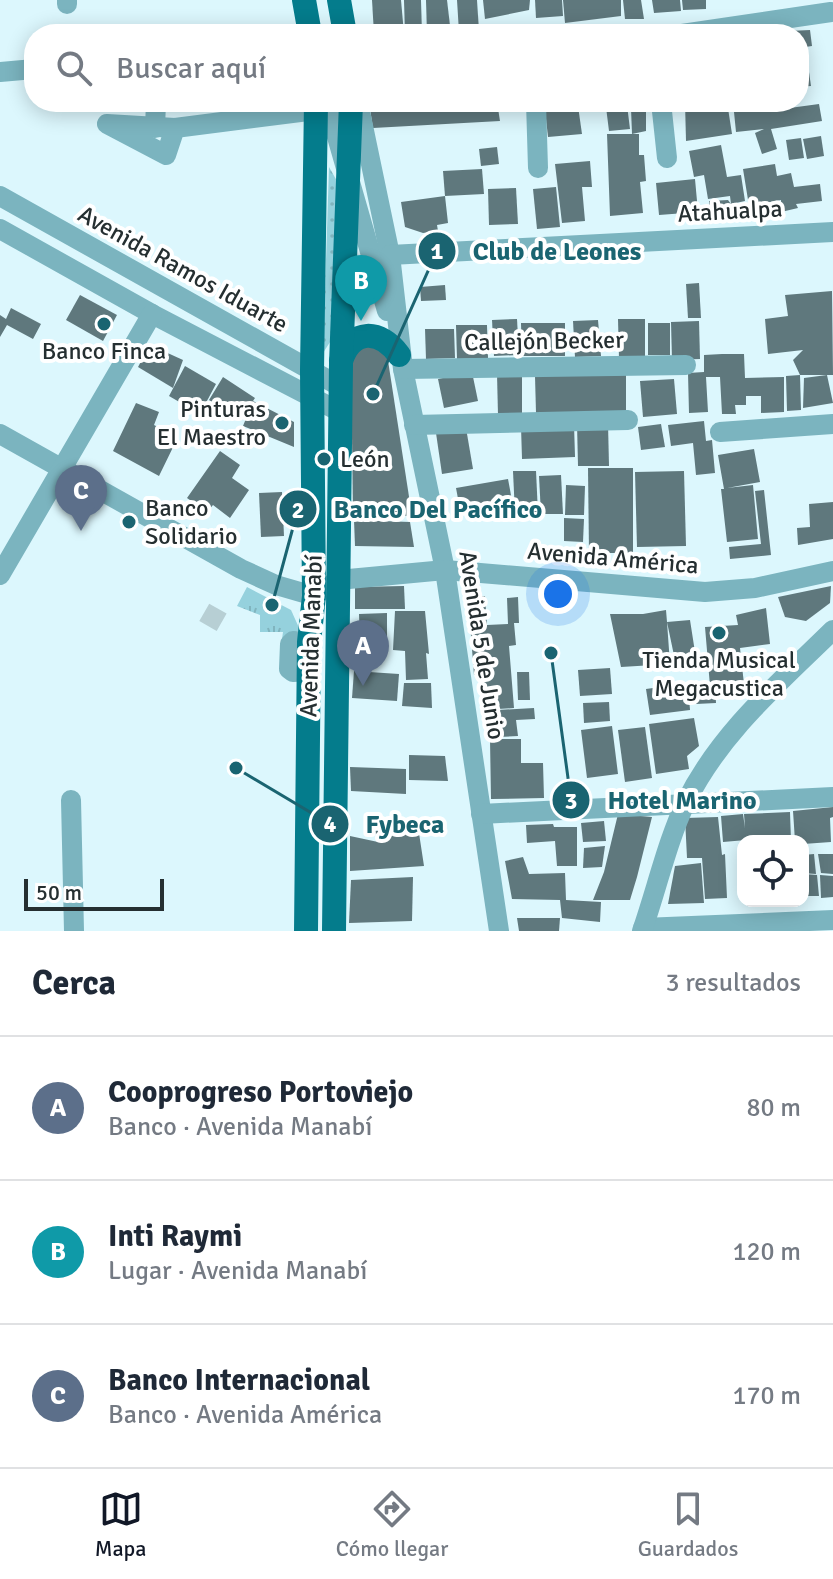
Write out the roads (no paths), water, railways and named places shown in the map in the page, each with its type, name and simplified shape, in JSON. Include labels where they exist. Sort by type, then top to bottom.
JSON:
[{"type":"main road","points":[[304,0],[308,24]]},
{"type":"main road","points":[[339,0],[343,24]]},
{"type":"main road","name":"Avenida Manabí","points":[[306,931],[308,671],[314,596],[312,371],[320,112]]},
{"type":"main road","name":"Avenida Manabí","points":[[334,931],[341,375],[351,112]]},
{"type":"main road","points":[[341,375],[349,345],[369,335],[388,343],[401,362]]},
{"type":"street","points":[[756,24],[831,14]]},
{"type":"street","points":[[0,72],[24,70]]},
{"type":"street","points":[[159,112],[165,128],[273,112]]},
{"type":"street","name":"Avenida 5 de Junio","points":[[323,112],[348,171],[401,362],[445,570],[499,931]]},
{"type":"street","name":"Avenida 5 de Junio","points":[[360,112],[390,255],[401,362]]},
{"type":"street","points":[[536,112],[538,168]]},
{"type":"street","points":[[662,112],[667,158]]},
{"type":"street","name":"Avenida Ramos Iduarte","points":[[0,196],[312,371],[341,375]]},
{"type":"street","points":[[0,229],[152,314],[342,413]]},
{"type":"street","name":"Atahualpa","points":[[390,255],[833,232]]},
{"type":"street","points":[[0,575],[152,314]]},
{"type":"street","name":"Callejón Becker","points":[[401,362],[686,365]]},
{"type":"street","points":[[414,425],[628,420]]},
{"type":"street","points":[[720,432],[833,424]]},
{"type":"street","points":[[0,434],[241,569],[276,585],[314,596]]},
{"type":"street","name":"Avenida América","points":[[314,596],[338,580],[445,570],[705,592],[755,588],[833,571]]},
{"type":"street","points":[[833,630],[741,721],[721,745],[685,804],[642,929],[833,920]]},
{"type":"street","points":[[481,814],[833,797]]},
{"type":"street","points":[[71,800],[74,931]]},
{"type":"tunnel","points":[[208,626],[220,605]]},
{"type":"place","name":"Inti Raymi","points":[[361,321]]},
{"type":"place","name":"Banco Finca","points":[[104,324]]},
{"type":"place","name":"Club de Leones","points":[[373,394]]},
{"type":"place","name":"Pinturas El Maestro","points":[[282,423]]},
{"type":"place","name":"León","points":[[324,459]]},
{"type":"place","name":"Banco Solidario","points":[[129,522]]},
{"type":"place","name":"Banco Internacional","points":[[81,531]]},
{"type":"place","name":"Banco Del Pacífico","points":[[272,605]]},
{"type":"place","name":"Tienda Musical Megacustica","points":[[719,633]]},
{"type":"place","name":"Hotel Marino","points":[[551,653]]},
{"type":"place","name":"Cooprogreso Portoviejo","points":[[363,686]]},
{"type":"place","name":"Fybeca","points":[[236,768]]}]
